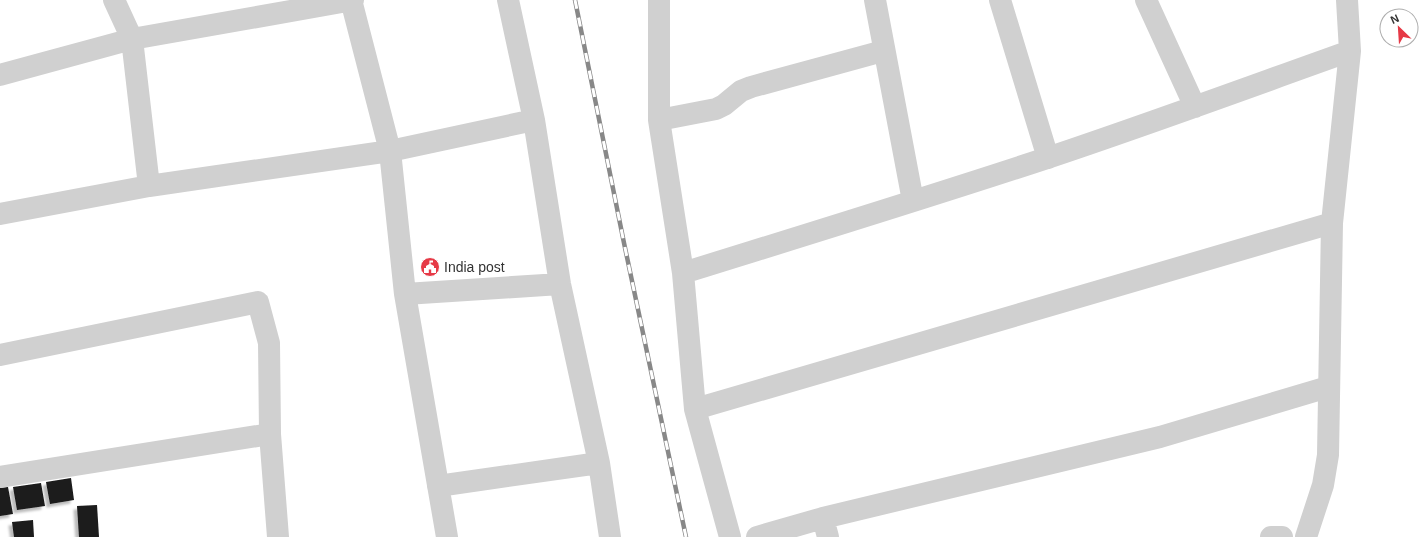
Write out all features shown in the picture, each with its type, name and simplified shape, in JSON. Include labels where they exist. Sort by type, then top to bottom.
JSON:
[{"type":"street","points":[[114,0],[132,40],[150,186]]},
{"type":"street","points":[[0,75],[132,40],[351,0],[390,150],[405,294],[447,537]]},
{"type":"street","points":[[508,0],[534,120],[560,284],[599,463],[610,537]]},
{"type":"street","points":[[659,0],[659,120],[683,273],[695,409],[730,537]]},
{"type":"street","points":[[875,0],[914,201]]},
{"type":"street","points":[[1000,0],[1048,158]]},
{"type":"street","points":[[1146,0],[1195,107]]},
{"type":"street","points":[[1306,537],[1323,485],[1328,455],[1332,222],[1350,50],[1347,0]]},
{"type":"street","points":[[683,273],[1048,158],[1195,107],[1350,50]]},
{"type":"street","points":[[659,120],[716,109],[724,105],[741,91],[752,87],[884,51]]},
{"type":"street","points":[[0,214],[150,186],[390,150],[534,120]]},
{"type":"street","points":[[695,409],[1332,222]]},
{"type":"street","points":[[405,294],[560,284]]},
{"type":"street","points":[[0,355],[258,302],[269,343],[270,434],[278,537]]},
{"type":"street","points":[[757,537],[825,527],[1160,437],[1328,387]]},
{"type":"street","points":[[0,477],[270,434]]},
{"type":"street","points":[[438,486],[599,463]]},
{"type":"street","points":[[1271,537],[1282,537]]},
{"type":"building","points":[[71,478],[74,500],[50,504],[46,482]]},
{"type":"building","points":[[41,483],[45,506],[17,510],[13,487]]},
{"type":"building","points":[[8,487],[13,514],[0,516],[0,488]]},
{"type":"building","points":[[97,505],[99,537],[79,537],[77,506]]},
{"type":"building","points":[[33,520],[34,537],[14,537],[12,522]]},
{"type":"railway","points":[[575,0],[624,243],[686,537]]},
{"type":"place","name":"India post","points":[[430,267]]}]
